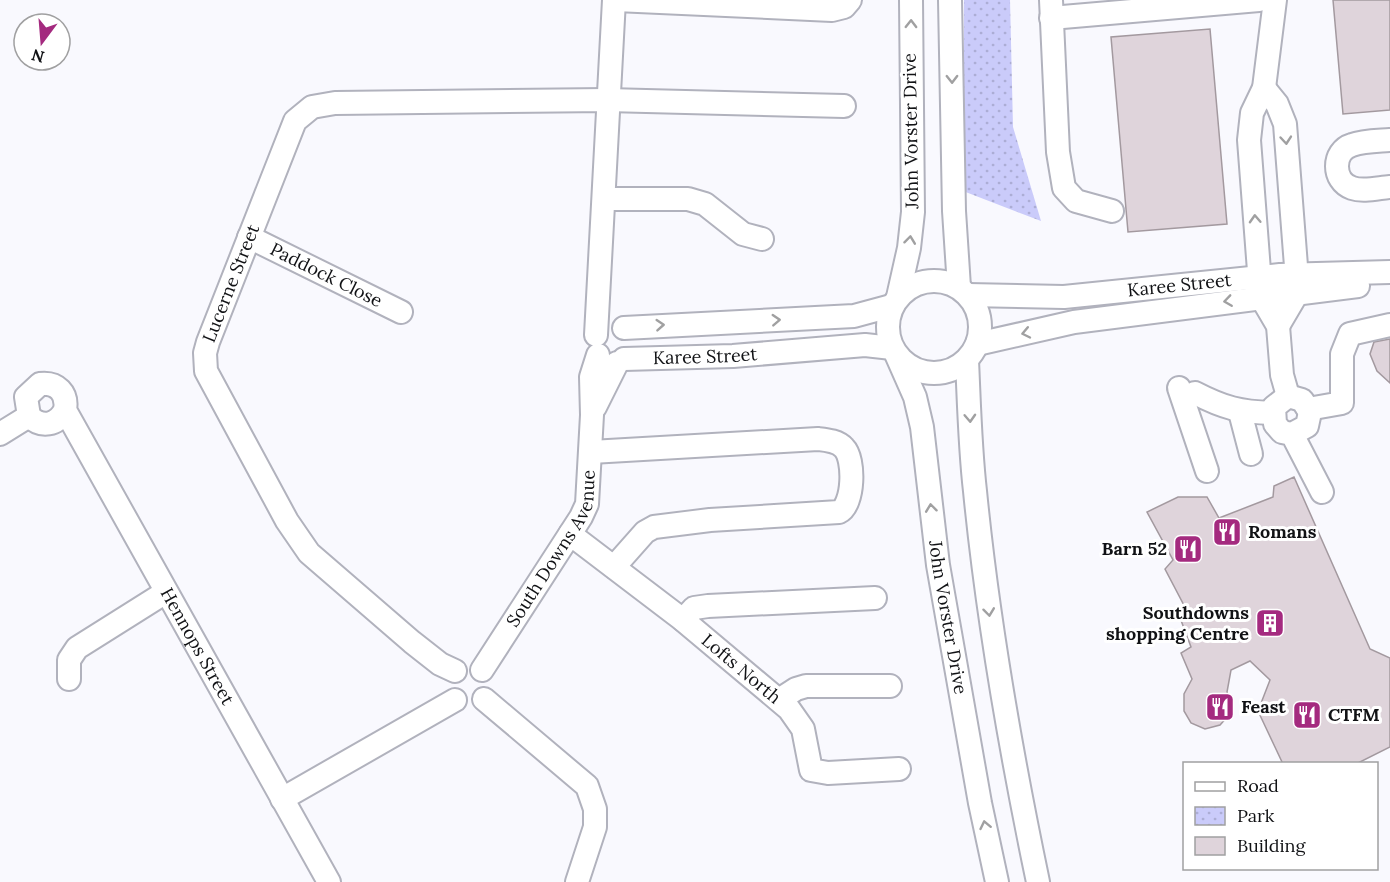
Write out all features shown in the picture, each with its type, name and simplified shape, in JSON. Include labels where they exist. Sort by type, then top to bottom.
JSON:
[{"type":"street","points":[[612,344],[598,277],[604,200],[607,100],[615,0],[832,10],[844,7],[850,0]]},
{"type":"street","name":"John Vorster Drive","points":[[894,302],[909,248],[913,212],[911,0]]},
{"type":"street","points":[[950,0],[954,211],[963,291],[979,318],[972,352],[975,490],[990,622],[1020,799],[1038,882]]},
{"type":"street","points":[[1112,211],[1076,201],[1064,188],[1058,152],[1051,9],[1259,0]]},
{"type":"street","points":[[1275,0],[1264,88],[1252,113],[1249,133],[1260,287],[1278,326],[1282,375],[1288,396]]},
{"type":"street","points":[[1264,88],[1277,104],[1285,124],[1297,283],[1278,326]]},
{"type":"street","name":"Lucerne Street","points":[[455,671],[440,664],[412,642],[309,553],[287,521],[210,381],[205,352],[295,121],[312,107],[335,103],[607,100],[844,106]]},
{"type":"street","points":[[1390,140],[1352,145],[1343,150],[1336,161],[1337,171],[1343,183],[1352,188],[1390,187]]},
{"type":"street","points":[[604,200],[688,198],[705,204],[742,234],[762,239]]},
{"type":"street","name":"Paddock Close","points":[[249,237],[401,312]]},
{"type":"street","name":"Karee Street","points":[[963,291],[1064,297],[1260,287],[1390,272]]},
{"type":"street","points":[[963,291],[943,281],[927,280],[910,286],[894,302],[887,320],[887,334],[894,351],[907,365],[922,372],[938,373],[954,369],[972,352]]},
{"type":"street","name":"Karee Street","points":[[1297,283],[1390,282]]},
{"type":"street","name":"Karee Street","points":[[972,352],[1074,322],[1260,287]]},
{"type":"street","name":"Karee Street","points":[[612,344],[731,322],[854,316],[894,302]]},
{"type":"street","points":[[731,322],[733,356]]},
{"type":"street","points":[[1308,409],[1342,403],[1342,354],[1350,334],[1390,325]]},
{"type":"street","name":"Karee Street","points":[[612,344],[733,356],[865,345],[894,351]]},
{"type":"street","name":"South Downs Avenue","points":[[482,670],[587,504],[592,415],[612,344]]},
{"type":"street","name":"John Vorster Drive","points":[[894,351],[915,397],[921,426],[938,565],[997,882]]},
{"type":"street","name":"Hennops Street","points":[[29,416],[26,397],[39,384],[52,384],[62,392],[65,397],[65,410],[329,882]]},
{"type":"street","points":[[1208,471],[1187,391],[1240,412],[1272,413]]},
{"type":"street","points":[[1292,434],[1306,426],[1308,409],[1302,400],[1288,396],[1278,401],[1272,413],[1277,428],[1292,434],[1322,492]]},
{"type":"street","points":[[0,434],[29,416],[46,424],[58,420],[65,410]]},
{"type":"street","points":[[1240,412],[1251,454]]},
{"type":"street","points":[[591,452],[818,439],[839,444],[846,449],[849,457],[851,499],[846,509],[839,512],[710,520],[654,527],[645,532],[614,567]]},
{"type":"street","name":"Lofts North","points":[[570,534],[683,620],[779,700],[803,729],[811,770],[828,773],[899,769]]},
{"type":"street","points":[[69,679],[69,660],[77,648],[166,592]]},
{"type":"street","points":[[683,620],[694,608],[875,598]]},
{"type":"street","points":[[282,799],[455,700],[470,705],[484,699],[489,684],[482,670],[471,665],[455,671],[449,685],[455,700]]},
{"type":"street","points":[[779,700],[796,688],[806,686],[890,686]]},
{"type":"street","points":[[484,699],[587,786],[595,809],[595,827],[577,882]]},
{"type":"green space","points":[[964,0],[1010,0],[1013,127],[1041,221],[963,191]]},
{"type":"building","points":[[1333,0],[1390,0],[1390,110],[1343,114]]},
{"type":"building","points":[[1210,29],[1227,224],[1128,232],[1111,37]]},
{"type":"building","points":[[1390,339],[1390,383],[1377,371],[1370,354],[1374,342]]},
{"type":"building","name":"Southdowns shopping Centre","points":[[1294,477],[1370,649],[1390,658],[1390,747],[1360,762],[1282,762],[1258,711],[1270,680],[1250,661],[1231,670],[1227,692],[1231,703],[1229,715],[1220,725],[1205,729],[1191,723],[1184,711],[1184,694],[1192,679],[1181,653],[1191,647],[1179,615],[1188,613],[1165,569],[1173,560],[1147,512],[1178,497],[1207,497],[1219,518],[1273,497],[1274,486]]},
{"type":"place","name":"Romans","points":[[1227,532]]},
{"type":"place","name":"Barn 52","points":[[1188,549]]},
{"type":"place","name":"Southdowns shopping Centre","points":[[1270,623]]},
{"type":"place","name":"Feast","points":[[1220,707]]},
{"type":"place","name":"CTFM","points":[[1307,715]]}]
